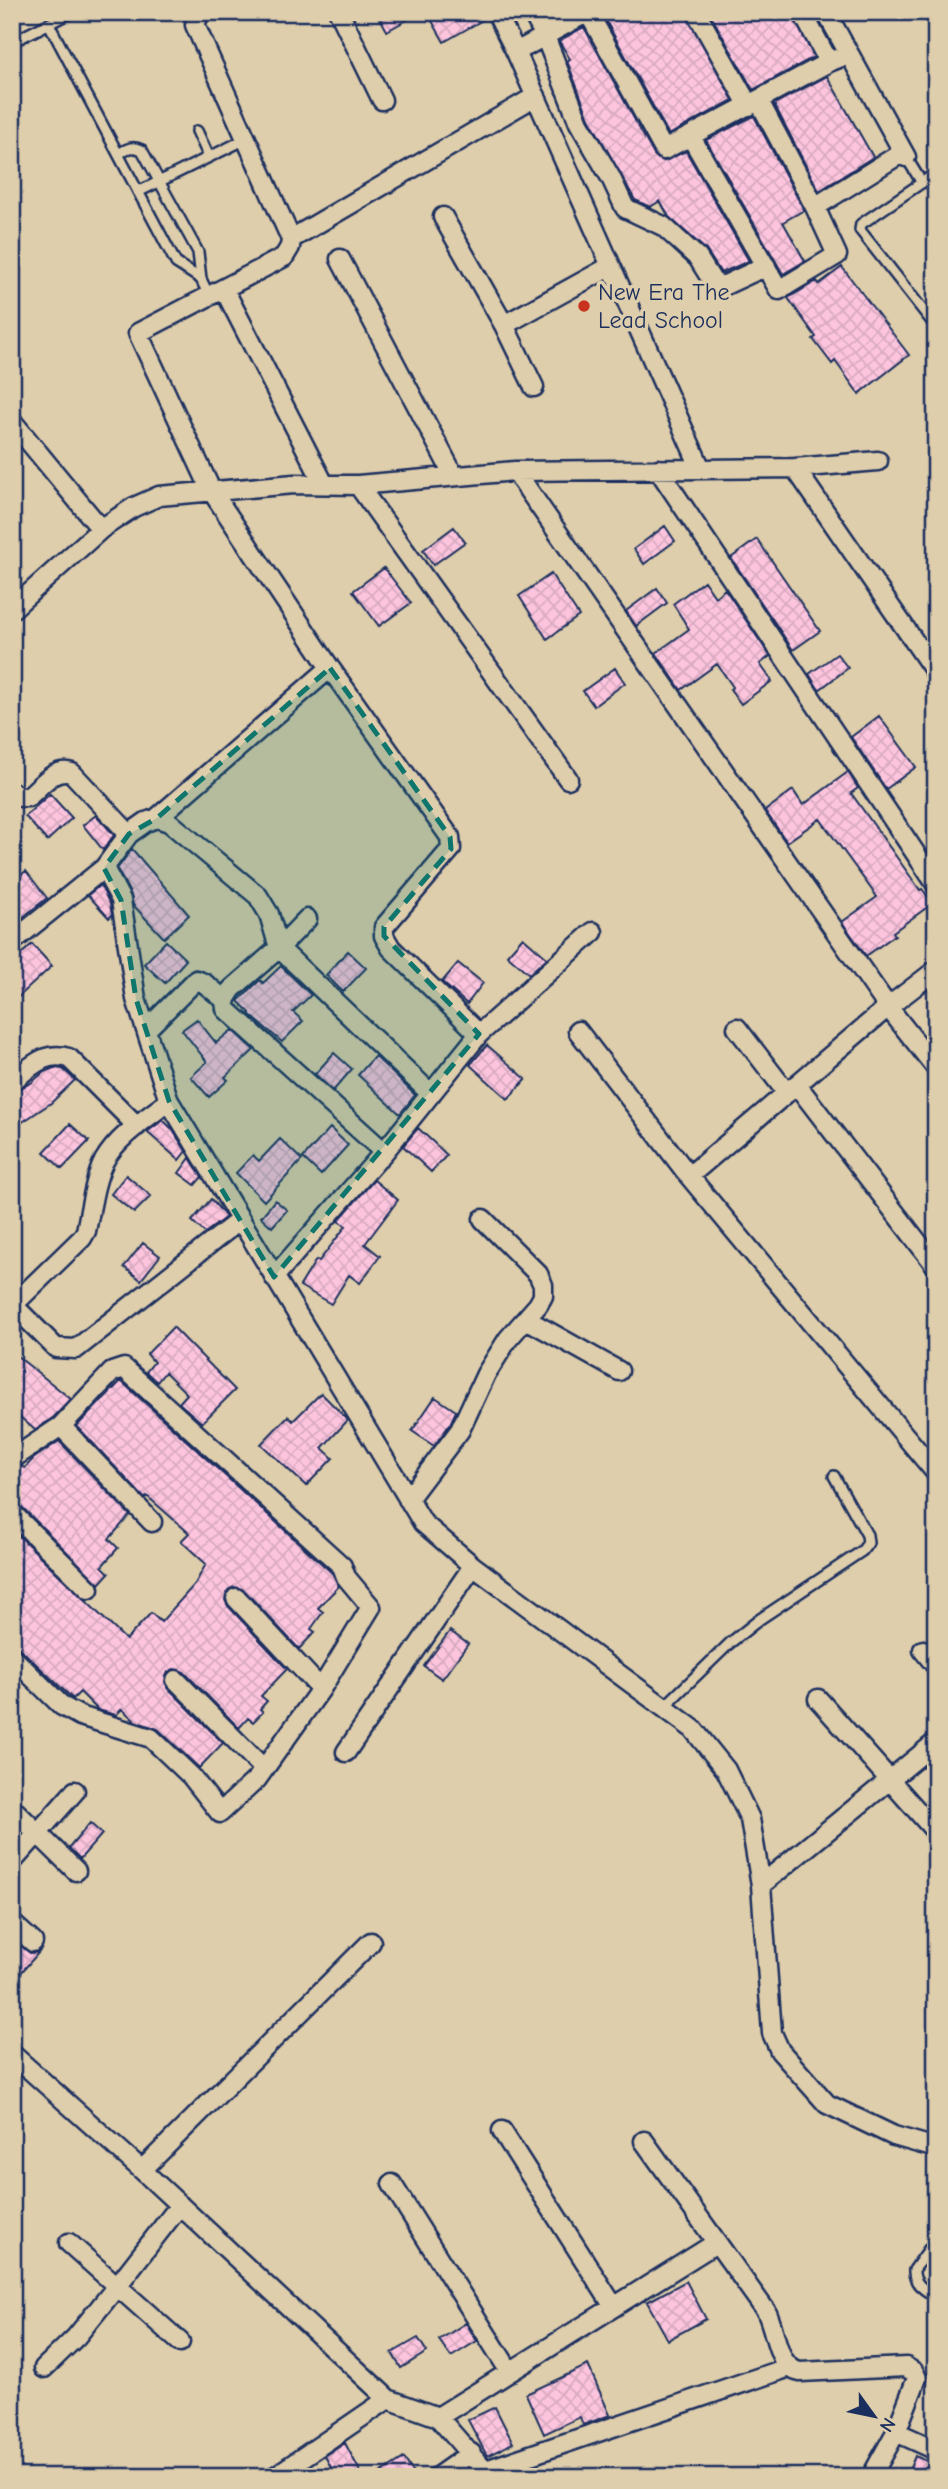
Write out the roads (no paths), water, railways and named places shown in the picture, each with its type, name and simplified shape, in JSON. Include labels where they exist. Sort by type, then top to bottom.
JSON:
[{"type":"street","points":[[200,12],[195,25],[291,239],[290,247],[284,257],[138,333],[211,490],[330,668],[450,837],[451,849],[384,927],[384,936],[391,948],[479,1034]]},
{"type":"street","points":[[339,12],[382,100]]},
{"type":"street","points":[[496,12],[536,96],[701,469]]},
{"type":"street","points":[[532,12],[545,36],[579,123],[625,208],[663,226],[698,258],[713,282],[723,286],[766,266]]},
{"type":"street","points":[[516,52],[588,12],[664,150],[829,62],[849,54]]},
{"type":"street","points":[[691,137],[779,290],[837,254],[815,207],[696,12]]},
{"type":"street","points":[[802,12],[829,62]]},
{"type":"street","points":[[815,207],[905,154],[826,12]]},
{"type":"street","points":[[291,239],[536,96]]},
{"type":"street","points":[[443,217],[504,325],[534,387]]},
{"type":"street","points":[[340,259],[454,476]]},
{"type":"street","points":[[504,325],[611,266]]},
{"type":"street","points":[[216,292],[324,484]]},
{"type":"street","points":[[12,421],[101,529]]},
{"type":"street","points":[[12,609],[101,529],[134,507],[159,496],[211,490],[324,484],[358,485],[515,471],[795,468],[877,461]]},
{"type":"street","points":[[795,468],[936,673]]},
{"type":"street","points":[[658,469],[936,884]]},
{"type":"street","points":[[515,471],[888,1007],[936,1068]]},
{"type":"street","points":[[358,485],[568,779]]},
{"type":"street","points":[[12,942],[104,868],[129,834],[157,818],[330,668]]},
{"type":"street","points":[[12,792],[20,797],[28,797],[55,773],[64,771],[72,774],[129,834]]},
{"type":"street","points":[[157,818],[169,822],[258,896],[269,914],[279,948],[431,1094]]},
{"type":"street","points":[[104,868],[121,900],[125,914],[135,992],[169,1101],[423,1523],[473,1566],[693,1729],[726,1770],[750,1819],[761,1885],[772,2033],[780,2051],[827,2104],[894,2136],[936,2148]]},
{"type":"street","points":[[307,919],[232,989],[225,1000],[226,1009],[384,1152]]},
{"type":"street","points":[[274,1277],[384,1152],[479,1034],[593,932]]},
{"type":"street","points":[[690,1176],[888,1007],[936,970]]},
{"type":"street","points":[[146,1030],[196,980],[225,1000]]},
{"type":"street","points":[[737,1028],[792,1089],[936,1266]]},
{"type":"street","points":[[578,1031],[690,1176],[936,1473]]},
{"type":"street","points":[[12,1081],[47,1056],[69,1058],[136,1126]]},
{"type":"street","points":[[169,1101],[136,1126],[105,1160],[82,1238],[13,1305],[56,1348],[76,1349],[240,1220]]},
{"type":"street","points":[[408,1499],[460,1430],[486,1374],[508,1339],[543,1296],[543,1285],[538,1274],[483,1219]]},
{"type":"street","points":[[526,1319],[620,1371]]},
{"type":"street","points":[[12,1459],[61,1426],[107,1377],[117,1369],[124,1368],[342,1566],[346,1577],[371,1607],[321,1689],[257,1779],[220,1813],[191,1776],[151,1738],[80,1716],[62,1706],[12,1657]]},
{"type":"street","points":[[61,1426],[152,1522]]},
{"type":"street","points":[[12,1513],[89,1589]]},
{"type":"street","points":[[346,1752],[473,1566]]},
{"type":"street","points":[[236,1598],[321,1689]]},
{"type":"street","points":[[923,1650],[936,1665]]},
{"type":"street","points":[[176,1680],[264,1769]]},
{"type":"street","points":[[818,1699],[936,1832]]},
{"type":"street","points":[[761,1885],[936,1742]]},
{"type":"street","points":[[12,1862],[75,1791]]},
{"type":"street","points":[[12,1808],[76,1871]]},
{"type":"street","points":[[12,1923],[33,1942]]},
{"type":"street","points":[[142,2171],[371,1942]]},
{"type":"street","points":[[12,2054],[180,2205],[388,2399],[438,2417],[488,2473],[787,2368],[800,2372],[906,2367],[914,2372],[917,2378],[896,2432],[872,2477]]},
{"type":"street","points":[[502,2131],[614,2307]]},
{"type":"street","points":[[644,2141],[766,2311],[775,2331],[782,2361],[787,2368]]},
{"type":"street","points":[[392,2183],[510,2372]]},
{"type":"street","points":[[44,2368],[76,2337],[180,2205]]},
{"type":"street","points":[[69,2243],[180,2342]]},
{"type":"street","points":[[438,2417],[716,2243]]},
{"type":"street","points":[[274,2477],[388,2399]]},
{"type":"street","points":[[896,2432],[936,2450]]},
{"type":"street","points":[[437,2477],[471,2454]]},
{"type":"lane","points":[[12,42],[72,12]]},
{"type":"lane","points":[[49,24],[176,263],[216,292]]},
{"type":"lane","points":[[197,131],[209,157]]},
{"type":"lane","points":[[138,192],[246,139]]},
{"type":"lane","points":[[118,154],[129,147],[142,150],[198,252],[201,279]]},
{"type":"lane","points":[[905,154],[922,183]]},
{"type":"lane","points":[[934,326],[860,230],[861,224],[936,173]]},
{"type":"lane","points":[[934,326],[936,309]]},
{"type":"lane","points":[[664,1707],[730,1643],[760,1619],[862,1551],[868,1543],[867,1535],[834,1476]]},
{"type":"lane","points":[[936,2239],[914,2270],[916,2282],[936,2297]]},
{"type":"place","name":"New Era The Lead School","points":[[584,306]]}]
